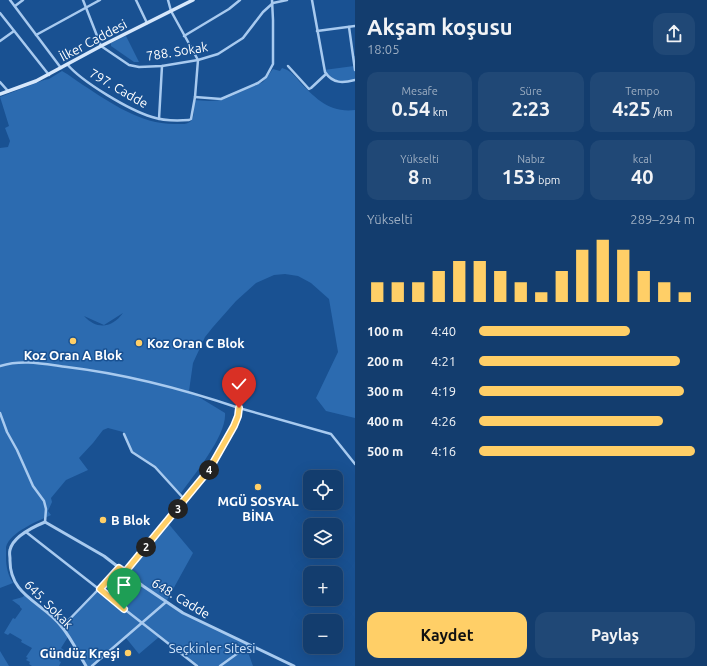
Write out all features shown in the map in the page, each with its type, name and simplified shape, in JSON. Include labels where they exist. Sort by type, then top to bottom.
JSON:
[{"type":"main road","name":"İlker Caddesi","points":[[0,94],[36,81],[101,46],[193,0]]},
{"type":"street","points":[[10,0],[61,68]]},
{"type":"street","points":[[15,6],[24,0]]},
{"type":"street","points":[[83,0],[101,46]]},
{"type":"street","points":[[36,35],[100,0]]},
{"type":"street","points":[[136,0],[147,23]]},
{"type":"street","points":[[168,0],[171,11],[198,60],[195,98],[221,99],[258,83],[266,77],[273,64],[272,1],[288,0]]},
{"type":"street","points":[[184,36],[229,9],[240,0]]},
{"type":"street","points":[[312,0],[324,70],[326,74],[332,79],[340,82],[355,80]]},
{"type":"street","name":"788. Sokak","points":[[101,46],[129,65],[139,67],[162,66],[198,60],[218,54],[238,42],[248,32],[272,1]]},
{"type":"street","points":[[0,12],[49,74]]},
{"type":"street","points":[[317,31],[355,26]]},
{"type":"street","points":[[349,27],[355,70]]},
{"type":"street","points":[[0,41],[14,31]]},
{"type":"street","name":"797. Cadde","points":[[67,64],[80,77],[120,103],[141,113],[159,119],[177,121],[191,119],[195,98]]},
{"type":"street","points":[[159,119],[162,66]]},
{"type":"street","points":[[288,66],[309,89],[312,88],[326,74]]},
{"type":"street","points":[[0,82],[8,91]]},
{"type":"street","points":[[0,366],[14,362],[26,362],[89,369],[138,379],[195,394],[331,434],[355,464]]},
{"type":"street","points":[[125,572],[185,500],[218,456],[238,416],[239,408]]},
{"type":"street","points":[[0,413],[33,486],[44,501],[46,509],[45,522]]},
{"type":"street","points":[[124,434],[132,452],[155,467],[185,500]]},
{"type":"street","name":"645. Sokak","points":[[45,522],[26,532],[16,540],[10,549],[10,570],[12,578],[28,597],[62,627],[86,666]]},
{"type":"street","name":"648. Cadde","points":[[45,522],[104,556],[183,613],[294,666]]},
{"type":"street","points":[[26,532],[197,666]]},
{"type":"street","points":[[62,627],[119,568]]},
{"type":"street","points":[[92,666],[166,602]]},
{"type":"street","points":[[220,666],[249,645]]},
{"type":"green space","points":[[126,36],[139,62],[134,62],[111,46],[111,43]]},
{"type":"green space","points":[[353,56],[355,56],[355,80],[338,81],[324,70],[354,66]]},
{"type":"green space","points":[[282,68],[290,71],[311,93],[330,107],[355,110],[355,418],[326,411],[316,398],[338,352],[329,299],[311,283],[298,276],[285,274],[274,275],[256,283],[236,301],[205,337],[193,363],[189,391],[225,413],[221,432],[209,454],[181,493],[154,465],[131,450],[123,432],[108,428],[103,430],[79,458],[88,470],[66,480],[51,498],[52,502],[48,511],[51,515],[25,528],[9,542],[6,547],[6,564],[13,583],[0,588],[0,148],[8,147],[10,141],[5,128],[9,126],[0,97],[49,79],[62,71],[127,112],[151,121],[184,124],[188,123],[192,119],[194,100],[215,101],[227,98],[263,82],[273,69],[280,71]],"holes":[[[123,313],[119,318],[114,322],[104,325]],[[84,316],[104,325],[94,324]]]},
{"type":"green space","name":"Seçkinler Sitesi","points":[[167,522],[193,553],[166,602],[183,613],[249,645],[249,655],[253,666],[197,666],[159,637],[139,654],[126,638],[92,666],[86,666],[68,637],[61,648],[64,650],[59,661],[61,662],[59,666],[32,666],[29,664],[30,662],[26,660],[28,658],[26,657],[32,648],[21,642],[22,640],[10,633],[8,635],[4,633],[13,618],[15,619],[22,609],[12,600],[23,597],[25,594],[62,627],[119,568],[125,572]]},
{"type":"green space","points":[[0,651],[9,666],[0,666]]},
{"type":"place","name":"Koz Oran A Blok","points":[[73,341]]},
{"type":"place","name":"Koz Oran C Blok","points":[[139,343]]},
{"type":"place","name":"MGÜ SOSYAL BİNA","points":[[258,487]]},
{"type":"place","name":"B Blok","points":[[103,520]]},
{"type":"place","name":"Gündüz Kreşi","points":[[128,653]]},
{"type":"route","points":[[124,609],[100,589],[119,568],[125,572],[209,470],[226,442],[238,416],[239,408]]}]
